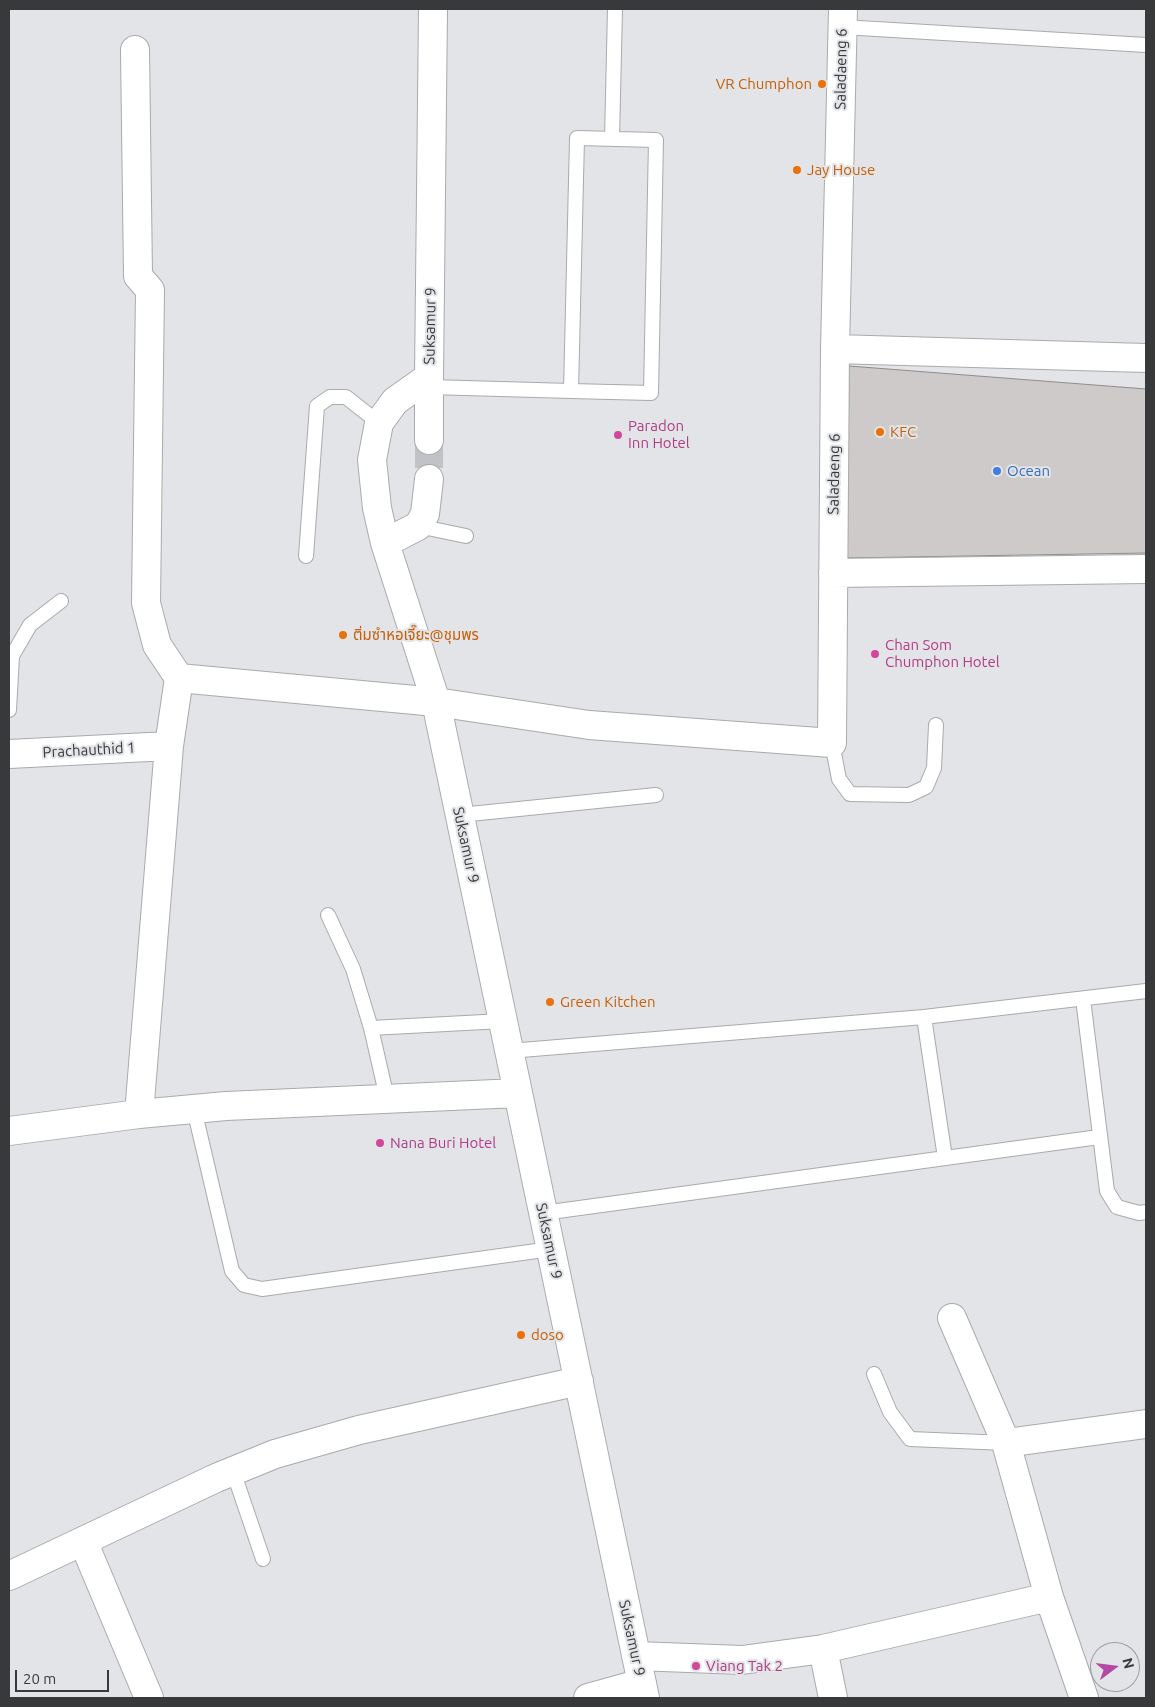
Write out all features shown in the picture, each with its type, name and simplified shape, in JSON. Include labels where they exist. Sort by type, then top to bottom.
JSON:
[{"type":"street","name":"Suksamur 9","points":[[433,9],[429,382],[394,401],[379,423],[372,460],[377,508],[385,543],[436,702],[644,1690]]},
{"type":"street","name":"Saladaeng 6","points":[[832,743],[835,349],[843,18]]},
{"type":"street","points":[[135,50],[138,276],[150,290],[146,602],[157,645],[179,678],[169,746],[139,1114]]},
{"type":"street","points":[[835,349],[1146,358]]},
{"type":"street","points":[[429,382],[429,440]]},
{"type":"street","points":[[385,543],[418,526],[426,514],[430,479]]},
{"type":"street","points":[[833,573],[1146,569]]},
{"type":"street","points":[[179,678],[436,702],[589,725],[832,743]]},
{"type":"street","name":"Prachauthid 1","points":[[9,754],[169,746]]},
{"type":"street","points":[[9,1131],[139,1114],[194,1109],[518,1093]]},
{"type":"street","points":[[952,1318],[1006,1443],[1048,1597],[1084,1698]]},
{"type":"street","points":[[9,1576],[233,1471],[275,1454],[359,1430],[579,1381]]},
{"type":"street","points":[[1006,1443],[1146,1424]]},
{"type":"street","points":[[83,1541],[149,1698]]},
{"type":"street","points":[[636,1656],[742,1660],[823,1649],[1048,1597]]},
{"type":"street","points":[[823,1649],[833,1698]]},
{"type":"street","points":[[588,1698],[644,1690]]},
{"type":"lane","points":[[612,139],[615,9]]},
{"type":"lane","points":[[843,18],[1146,45]]},
{"type":"lane","points":[[429,382],[571,391],[651,393],[656,140],[576,138],[571,391]]},
{"type":"lane","points":[[306,556],[317,406],[330,397],[346,397],[379,423]]},
{"type":"lane","points":[[418,526],[466,536]]},
{"type":"lane","points":[[9,710],[12,656],[30,625],[61,601]]},
{"type":"lane","name":"Saladaeng 6","points":[[832,743],[839,779],[850,794],[909,795],[926,787],[934,768],[936,725]]},
{"type":"lane","points":[[460,814],[656,795]]},
{"type":"lane","points":[[328,915],[353,969],[372,1028],[387,1098]]},
{"type":"lane","points":[[509,1051],[924,1017],[1146,991]]},
{"type":"lane","points":[[1083,999],[1107,1191],[1117,1207],[1139,1213],[1146,1212]]},
{"type":"lane","points":[[924,1017],[944,1158]]},
{"type":"lane","points":[[372,1028],[503,1021]]},
{"type":"lane","points":[[194,1109],[232,1272],[244,1285],[262,1289],[551,1249]]},
{"type":"lane","points":[[543,1213],[1099,1137]]},
{"type":"lane","points":[[874,1374],[890,1412],[910,1439],[1006,1443]]},
{"type":"lane","points":[[233,1471],[263,1559]]},
{"type":"building","name":"Ocean","points":[[849,366],[1146,389],[1146,553],[847,558]]},
{"type":"tunnel","points":[[429,440],[429,479]]},
{"type":"place","name":"VR Chumphon","points":[[822,84]]},
{"type":"place","name":"Jay House","points":[[797,170]]},
{"type":"place","name":"KFC","points":[[880,432]]},
{"type":"place","name":"Paradon Inn Hotel","points":[[618,435]]},
{"type":"place","name":"Ocean","points":[[997,471]]},
{"type":"place","name":"ติ่มซำหอเจี๊ยะ@ชุมพร","points":[[343,635]]},
{"type":"place","name":"Chan Som Chumphon Hotel","points":[[875,654]]},
{"type":"place","name":"Green Kitchen","points":[[550,1002]]},
{"type":"place","name":"Nana Buri Hotel","points":[[380,1143]]},
{"type":"place","name":"doso","points":[[521,1335]]},
{"type":"place","name":"Viang Tak 2","points":[[696,1666]]}]
